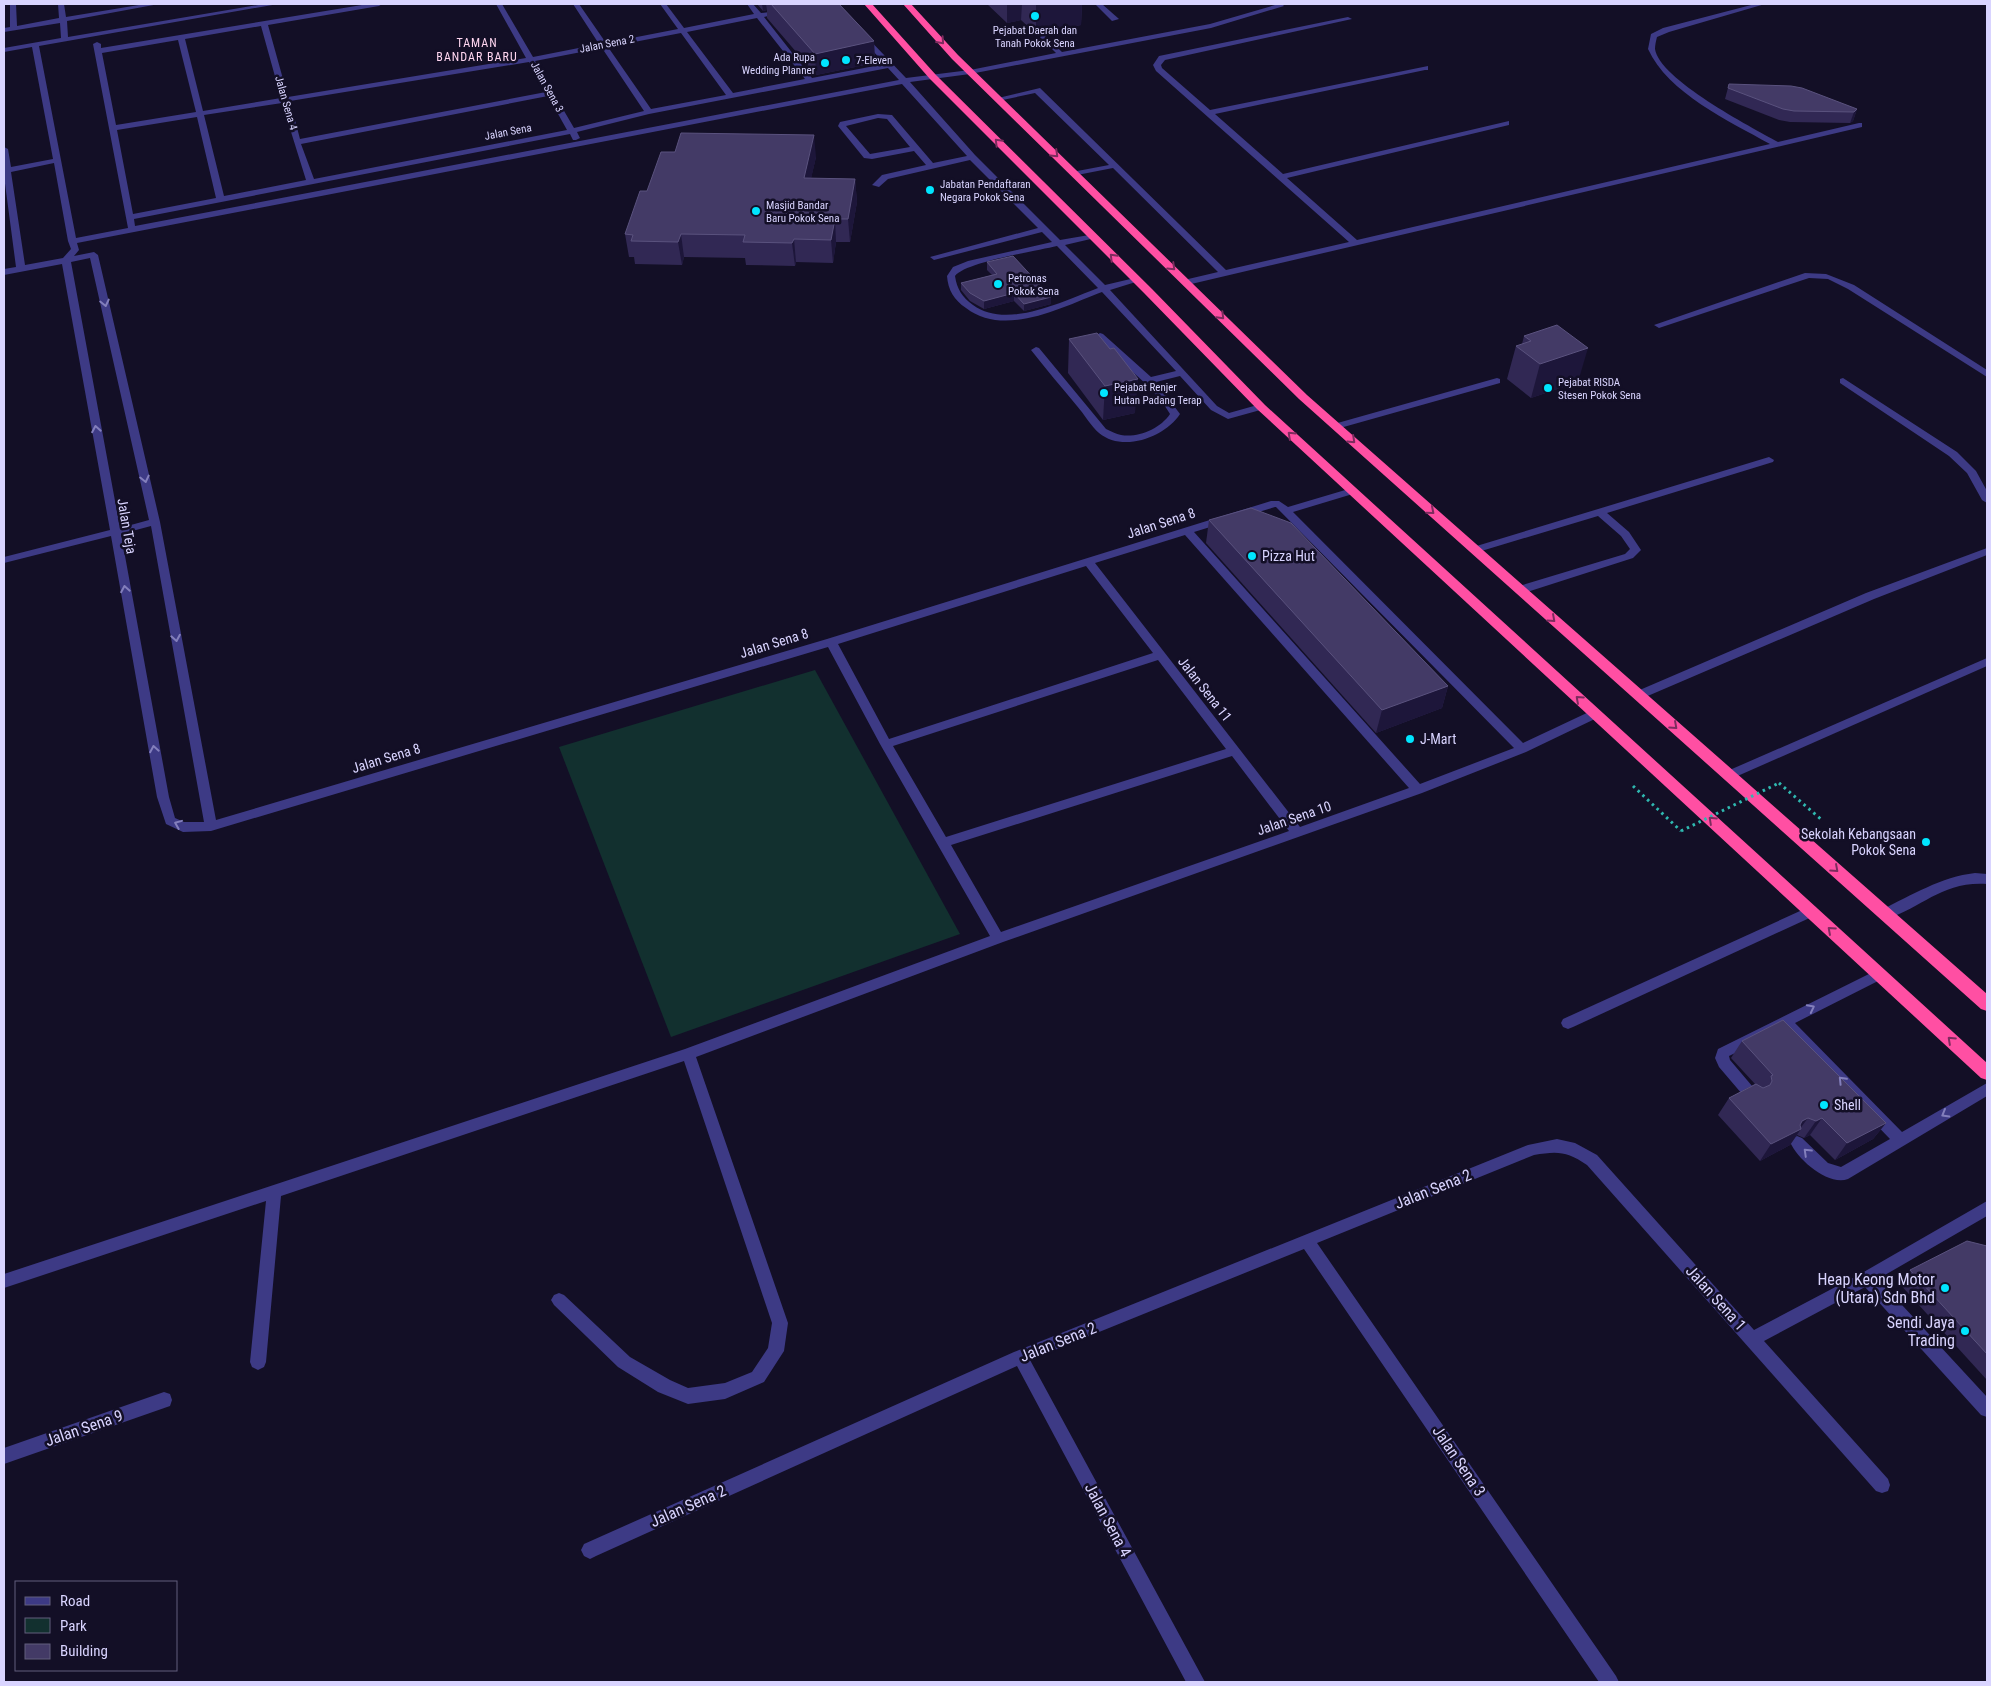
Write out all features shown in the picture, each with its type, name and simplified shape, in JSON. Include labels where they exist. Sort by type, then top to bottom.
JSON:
[{"type":"highway","points":[[868,4],[932,77],[1136,279],[1261,407],[1987,1073]]},
{"type":"highway","points":[[907,4],[970,72],[1303,397],[1987,1004]]},
{"type":"street","points":[[12,4],[14,28]]},
{"type":"street","points":[[61,4],[65,39]]},
{"type":"street","points":[[102,4],[104,12]]},
{"type":"street","points":[[4,30],[156,4]]},
{"type":"street","points":[[4,50],[275,4]]},
{"type":"street","points":[[99,51],[379,4]]},
{"type":"street","name":"Jalan Sena 3","points":[[499,4],[580,145]]},
{"type":"street","points":[[576,4],[649,112]]},
{"type":"street","points":[[663,4],[731,96]]},
{"type":"street","points":[[750,4],[810,80]]},
{"type":"street","points":[[1098,4],[1115,19]]},
{"type":"street","points":[[74,245],[132,230],[904,81],[970,72],[1211,26],[1280,6],[1278,4]]},
{"type":"street","points":[[1762,4],[1666,30],[1654,36],[1651,50],[1661,67],[1706,104],[1778,145]]},
{"type":"street","points":[[1879,4],[1884,4]]},
{"type":"street","name":"Jalan Sena 2","points":[[114,128],[532,59],[794,9]]},
{"type":"street","points":[[1348,19],[1176,54],[1162,58],[1158,61],[1157,65],[1159,69],[1356,243]]},
{"type":"street","name":"Jalan Sena 4","points":[[264,23],[297,142],[311,182]]},
{"type":"street","points":[[860,31],[972,157],[1103,288],[1220,413],[1228,416],[1235,415],[1261,407]]},
{"type":"street","points":[[96,34],[132,230]]},
{"type":"street","points":[[181,37],[221,200]]},
{"type":"street","points":[[1044,37],[1060,54]]},
{"type":"street","points":[[35,44],[74,245],[66,260]]},
{"type":"street","name":"Jalan Sena","points":[[129,217],[572,131],[649,112],[890,65]]},
{"type":"street","points":[[1209,113],[1425,68]]},
{"type":"street","points":[[998,99],[1037,90],[1224,273]]},
{"type":"street","points":[[297,142],[550,93]]},
{"type":"street","points":[[916,148],[872,157],[868,156],[842,126],[852,120],[884,115],[889,117],[916,148],[932,167]]},
{"type":"street","points":[[1281,177],[1506,123]]},
{"type":"street","points":[[1186,282],[1859,125]]},
{"type":"street","points":[[4,149],[5,171],[21,268]]},
{"type":"street","points":[[876,185],[885,178],[972,157]]},
{"type":"street","points":[[5,171],[58,160]]},
{"type":"street","points":[[1075,174],[1113,166]]},
{"type":"street","points":[[934,257],[1044,229]]},
{"type":"street","points":[[1092,236],[971,263],[956,269],[951,276],[954,293],[971,311],[1007,318],[1024,316],[1059,306],[1103,288],[1136,279]]},
{"type":"street","points":[[74,245],[94,256]]},
{"type":"street","points":[[4,272],[94,256]]},
{"type":"street","name":"Jalan Teja","points":[[66,260],[162,797],[170,821],[175,825],[195,828],[211,826],[154,522],[94,256]]},
{"type":"street","points":[[1659,326],[1808,275],[1822,274],[1835,278],[1851,287],[1987,374]]},
{"type":"street","points":[[1036,350],[1103,431],[1116,438],[1128,438],[1162,430],[1171,423],[1175,414],[1171,407],[1148,381],[1100,336]]},
{"type":"street","points":[[1148,381],[1181,372]]},
{"type":"street","points":[[1337,426],[1497,381]]},
{"type":"street","points":[[1843,381],[1953,454],[1971,471],[1987,500]]},
{"type":"street","points":[[1474,550],[1768,460]]},
{"type":"street","points":[[1352,491],[1286,511],[1522,749]]},
{"type":"street","name":"Jalan Sena 8","points":[[211,826],[831,642],[1269,503],[1280,505],[1286,511]]},
{"type":"street","points":[[1520,590],[1629,556],[1636,550],[1625,534],[1600,512]]},
{"type":"street","points":[[4,560],[154,522]]},
{"type":"street","points":[[1187,530],[1418,790]]},
{"type":"street","points":[[1639,695],[1870,596],[1987,551]]},
{"type":"street","name":"Jalan Sena 11","points":[[1088,562],[1298,833]]},
{"type":"street","points":[[831,642],[886,744],[998,938]]},
{"type":"street","points":[[886,744],[1160,655]]},
{"type":"street","points":[[1729,775],[1987,662]]},
{"type":"street","name":"Jalan Sena 10","points":[[4,1281],[688,1054],[998,938],[1418,790],[1522,749],[1596,714]]},
{"type":"street","points":[[942,843],[1234,751]]},
{"type":"street","points":[[1886,914],[1960,879],[1976,876],[1987,879]]},
{"type":"street","points":[[1568,1023],[1810,911]]},
{"type":"street","points":[[1753,1097],[1724,1063],[1722,1058],[1724,1053],[1879,974]]},
{"type":"street","points":[[1785,1021],[1901,1140]]},
{"type":"street","points":[[559,1300],[624,1362],[664,1386],[688,1396],[725,1392],[758,1377],[776,1351],[780,1323],[688,1054]]},
{"type":"street","points":[[1797,1142],[1827,1171],[1843,1174],[1987,1089]]},
{"type":"street","name":"Jalan Sena 1","points":[[1533,1149],[1555,1145],[1576,1148],[1592,1160],[1882,1484]]},
{"type":"street","name":"Jalan Sena 2","points":[[590,1550],[1020,1357],[1533,1149]]},
{"type":"street","points":[[258,1362],[274,1190]]},
{"type":"street","points":[[1753,1339],[1867,1278],[1987,1209]]},
{"type":"street","name":"Jalan Sena 3","points":[[1307,1241],[1610,1682]]},
{"type":"street","points":[[1867,1278],[1987,1409]]},
{"type":"street","name":"Jalan Sena 4","points":[[1020,1357],[1196,1682]]},
{"type":"street","name":"Jalan Sena 9","points":[[4,1456],[164,1400]]},
{"type":"path","points":[[1633,786],[1681,831],[1779,783],[1823,821]]},
{"type":"green space","points":[[815,670],[960,934],[671,1037],[559,747]]},
{"type":"building","points":[[771,4],[839,4],[874,41],[815,54]]},
{"type":"building","points":[[1729,84],[1802,88],[1857,109],[1854,112],[1794,111],[1783,109],[1728,88]]},
{"type":"building","name":"Masjid Bandar Baru Pokok Sena","points":[[681,133],[814,135],[804,178],[855,179],[848,219],[835,219],[831,240],[794,239],[792,243],[743,242],[745,235],[681,234],[678,242],[631,241],[633,235],[625,234],[640,191],[647,191],[661,152],[675,152]]},
{"type":"building","points":[[1013,256],[1051,297],[1024,304],[1014,293],[984,301],[970,293],[961,283],[997,274],[987,262]]},
{"type":"building","points":[[1557,325],[1588,348],[1540,364],[1516,346],[1531,341],[1524,336]]},
{"type":"building","points":[[1097,333],[1110,349],[1114,348],[1138,379],[1105,386],[1069,339]]},
{"type":"building","points":[[1251,508],[1291,523],[1448,686],[1382,710],[1209,520]]},
{"type":"building","points":[[1783,1020],[1886,1123],[1847,1143],[1822,1118],[1816,1121],[1808,1118],[1802,1121],[1801,1129],[1771,1144],[1729,1098],[1756,1084],[1763,1088],[1770,1085],[1772,1081],[1771,1076],[1773,1075],[1742,1041]]},
{"type":"building","points":[[1967,1241],[1987,1246],[1987,1354],[1910,1270]]},
{"type":"place","name":"Pejabat Daerah dan Tanah Pokok Sena","points":[[1035,16]]},
{"type":"place","name":"7-Eleven","points":[[846,60]]},
{"type":"place","name":"Ada Rupa Wedding Planner","points":[[825,63]]},
{"type":"place","name":"Jabatan Pendaftaran Negara Pokok Sena","points":[[930,190]]},
{"type":"place","name":"Masjid Bandar Baru Pokok Sena","points":[[756,211]]},
{"type":"place","name":"Petronas Pokok Sena","points":[[998,284]]},
{"type":"place","name":"Pejabat RISDA Stesen Pokok Sena","points":[[1548,388]]},
{"type":"place","name":"Pejabat Renjer Hutan Padang Terap","points":[[1104,393]]},
{"type":"place","name":"Pizza Hut","points":[[1252,556]]},
{"type":"place","name":"J-Mart","points":[[1410,739]]},
{"type":"place","name":"Sekolah Kebangsaan Pokok Sena","points":[[1926,842]]},
{"type":"place","name":"Shell","points":[[1824,1105]]},
{"type":"place","name":"Heap Keong Motor (Utara) Sdn Bhd","points":[[1945,1288]]},
{"type":"place","name":"Sendi Jaya Trading","points":[[1965,1331]]},
{"type":"district","name":"TAMAN BANDAR BARU","points":[[477,50]]}]
